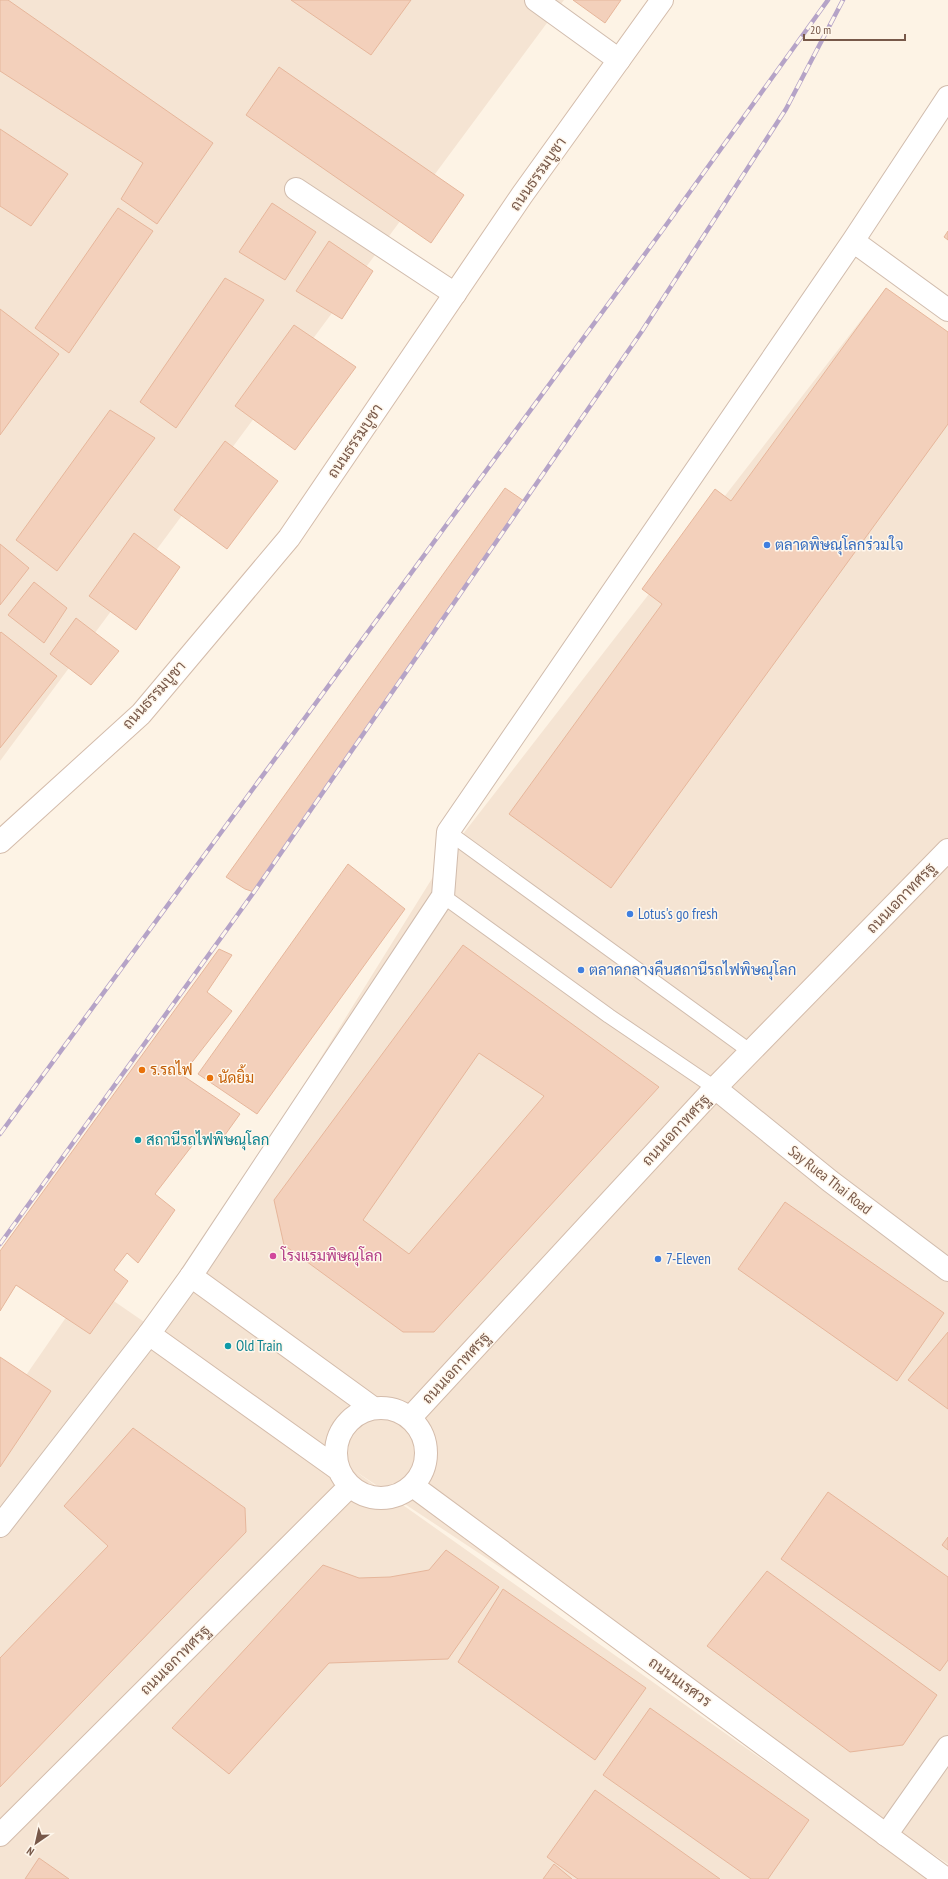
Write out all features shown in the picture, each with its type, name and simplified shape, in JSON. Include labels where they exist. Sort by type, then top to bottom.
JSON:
[{"type":"main road","points":[[536,0],[619,60]]},
{"type":"main road","name":"ถนนธรรมบูชา","points":[[0,842],[141,714],[289,538],[522,195],[662,0]]},
{"type":"main road","points":[[0,1526],[149,1334],[191,1276],[444,896],[448,832],[853,241],[948,97]]},
{"type":"main road","points":[[296,189],[455,294]]},
{"type":"main road","points":[[853,241],[948,310]]},
{"type":"main road","name":"ถนนเอกาทศรฐ","points":[[410,1418],[715,1088],[948,850]]},
{"type":"main road","name":"Say Ruea Thai Road","points":[[715,1088],[830,1181],[948,1270]]},
{"type":"main road","points":[[191,1276],[372,1408]]},
{"type":"main road","points":[[149,1334],[344,1477],[361,1494],[374,1498],[389,1498],[402,1494],[414,1486],[422,1474],[427,1458],[426,1444],[420,1429],[410,1418],[399,1411],[386,1408],[372,1408],[358,1414],[346,1424],[338,1438],[336,1453],[344,1477]]},
{"type":"main road","name":"ถนนเอกาทศรฐ","points":[[0,1835],[344,1477]]},
{"type":"main road","name":"ถนนนเรศวร","points":[[414,1486],[946,1879]]},
{"type":"main road","points":[[886,1835],[948,1747]]},
{"type":"lane","points":[[448,832],[751,1052]]},
{"type":"lane","points":[[444,896],[610,1016],[715,1088]]},
{"type":"shaded area","points":[[0,0],[564,0],[0,761]]},
{"type":"shaded area","points":[[886,288],[948,353],[948,1864],[352,1469],[931,1879],[0,1879],[0,1413],[89,1284],[153,1328],[446,856]]},
{"type":"building","points":[[0,0],[8,0],[213,143],[157,224],[121,199],[143,163],[0,71]]},
{"type":"building","points":[[291,0],[411,0],[371,55]]},
{"type":"building","points":[[573,0],[621,0],[605,23]]},
{"type":"building","points":[[279,67],[464,195],[431,243],[246,115]]},
{"type":"building","points":[[0,129],[68,174],[31,226],[0,206]]},
{"type":"building","points":[[272,203],[316,232],[285,280],[239,252]]},
{"type":"building","points":[[118,208],[153,231],[69,353],[35,328]]},
{"type":"building","points":[[948,231],[948,240],[944,237]]},
{"type":"building","points":[[329,241],[373,271],[342,319],[296,291]]},
{"type":"building","points":[[225,278],[264,300],[176,428],[140,402]]},
{"type":"building","name":"ตลาดพิษณุโลกร่วมใจ","points":[[886,288],[948,332],[948,424],[611,888],[509,814],[662,604],[642,589],[715,489],[731,501]]},
{"type":"building","points":[[0,309],[59,354],[0,435]]},
{"type":"building","points":[[294,325],[356,367],[295,450],[235,406]]},
{"type":"building","points":[[110,410],[155,438],[57,571],[16,540]]},
{"type":"building","points":[[225,441],[278,481],[227,549],[174,510]]},
{"type":"building","points":[[505,488],[524,501],[254,892],[245,889],[226,877]]},
{"type":"building","points":[[134,533],[180,567],[136,630],[89,596]]},
{"type":"building","points":[[0,544],[29,568],[0,605]]},
{"type":"building","points":[[34,582],[67,608],[44,643],[8,615]]},
{"type":"building","points":[[76,618],[119,651],[91,685],[50,654]]},
{"type":"building","points":[[1,632],[57,676],[0,748],[0,633]]},
{"type":"building","points":[[348,864],[405,909],[257,1114],[198,1074]]},
{"type":"building","points":[[463,945],[659,1087],[434,1332],[403,1332],[284,1245],[274,1200]],"holes":[[[479,1053],[544,1096],[409,1254],[363,1220]]]},
{"type":"building","name":"สถานีรถไฟพิษณุโลก","points":[[219,949],[232,955],[207,992],[232,1011],[182,1075],[240,1114],[217,1146],[201,1134],[155,1194],[175,1210],[138,1263],[127,1253],[114,1270],[128,1281],[90,1334],[16,1285],[0,1311],[0,1251]]},
{"type":"building","points":[[785,1202],[944,1313],[897,1381],[738,1269]]},
{"type":"building","points":[[948,1332],[948,1409],[908,1380]]},
{"type":"building","points":[[0,1357],[51,1391],[0,1467]]},
{"type":"building","points":[[133,1428],[245,1508],[246,1532],[0,1787],[0,1658],[108,1546],[64,1506]]},
{"type":"building","points":[[828,1492],[948,1577],[948,1660],[940,1671],[781,1559]]},
{"type":"building","points":[[948,1537],[948,1550],[942,1545]]},
{"type":"building","points":[[446,1550],[499,1587],[448,1659],[329,1663],[229,1774],[172,1728],[323,1565],[359,1578],[390,1577],[429,1570]]},
{"type":"building","points":[[767,1571],[937,1695],[903,1745],[850,1752],[707,1646]]},
{"type":"building","points":[[503,1589],[646,1688],[595,1760],[458,1662]]},
{"type":"building","points":[[650,1708],[809,1820],[768,1879],[751,1879],[603,1775]]},
{"type":"building","points":[[595,1790],[720,1879],[578,1879],[547,1857]]},
{"type":"building","points":[[39,1858],[69,1879],[25,1879]]},
{"type":"building","points":[[554,1864],[572,1879],[543,1879]]},
{"type":"railway","points":[[0,1134],[664,228],[828,0]]},
{"type":"railway","points":[[0,1244],[254,892],[642,331],[786,109],[843,0]]},
{"type":"place","name":"ตลาดพิษณุโลกร่วมใจ","points":[[767,545]]},
{"type":"place","name":"Lotus's go fresh","points":[[630,914]]},
{"type":"place","name":"ตลาดกลางคืนสถานีรถไฟพิษณุโลก","points":[[581,970]]},
{"type":"place","name":"ร.รถไฟ","points":[[142,1070]]},
{"type":"place","name":"นัดยิ้ม","points":[[210,1078]]},
{"type":"place","name":"สถานีรถไฟพิษณุโลก","points":[[138,1140]]},
{"type":"place","name":"โรงแรมพิษณุโลก","points":[[273,1256]]},
{"type":"place","name":"7-Eleven","points":[[658,1259]]},
{"type":"place","name":"Old Train","points":[[228,1346]]}]
